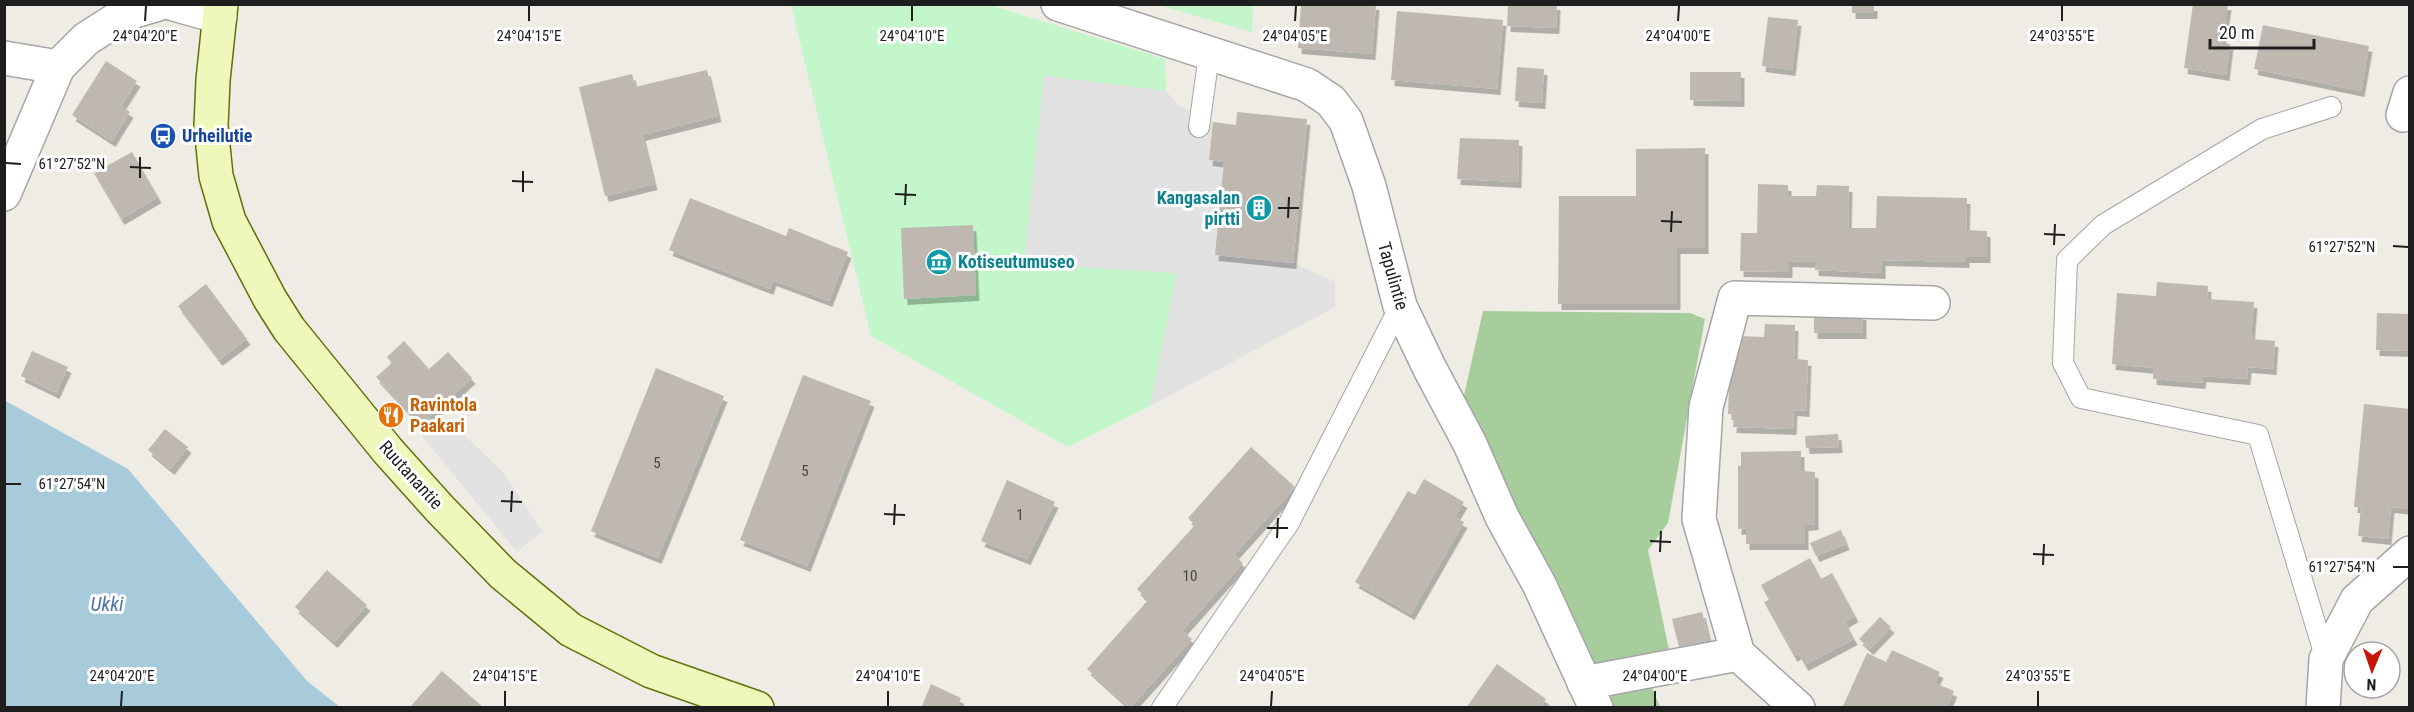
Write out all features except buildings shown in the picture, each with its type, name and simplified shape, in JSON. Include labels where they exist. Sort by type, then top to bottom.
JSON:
[{"type":"main road","name":"Ruutanantie","points":[[220,11],[211,126],[216,176],[228,221],[270,299],[296,338],[388,451],[440,509],[503,574],[571,630],[651,671],[757,708]]},
{"type":"street","points":[[4,194],[57,67],[86,39],[125,14],[158,4]]},
{"type":"street","points":[[174,4],[220,11]]},
{"type":"street","name":"Tapulintie","points":[[1058,4],[1307,85],[1331,101],[1346,121],[1369,186],[1400,306],[1470,444],[1502,517],[1539,584],[1590,695]]},
{"type":"street","points":[[4,58],[57,67]]},
{"type":"street","points":[[1798,708],[1738,654],[1699,519],[1706,407],[1735,298],[1934,303]]},
{"type":"street","points":[[2323,708],[2326,659],[2357,600],[2409,553]]},
{"type":"street","points":[[1590,695],[1738,654]]},
{"type":"lane","points":[[1199,127],[1209,55]]},
{"type":"lane","points":[[2326,659],[2258,435],[2080,398],[2063,363],[2067,260],[2103,225],[2262,129],[2331,107]]},
{"type":"lane","points":[[1162,708],[1289,523],[1400,306]]},
{"type":"green space","points":[[791,5],[990,5],[1165,59],[1166,91],[1044,76],[1024,263],[1177,273],[1150,406],[1068,447],[871,336]]},
{"type":"green space","points":[[1158,5],[1253,5],[1252,32]]},
{"type":"green space","points":[[1483,311],[1690,313],[1705,319],[1668,523],[1648,550],[1669,650],[1639,657],[1660,707],[1596,707],[1460,413]]},
{"type":"shaded area","points":[[1044,76],[1166,91],[1179,106],[1213,122],[1209,160],[1224,162],[1293,263],[1335,282],[1335,307],[1150,406],[1177,273],[1024,264]]},
{"type":"shaded area","points":[[429,419],[457,428],[503,472],[542,531],[517,552],[421,435]]},
{"type":"water","name":"Ukki","points":[[4,400],[128,469],[307,681],[340,707],[5,707]]},
{"type":"place","name":"Urheilutie","points":[[163,136]]},
{"type":"place","name":"Kangasalan pirtti","points":[[1259,208]]},
{"type":"place","name":"Kotiseutumuseo","points":[[939,262]]},
{"type":"place","name":"Ravintola Paakari","points":[[391,415]]}]
